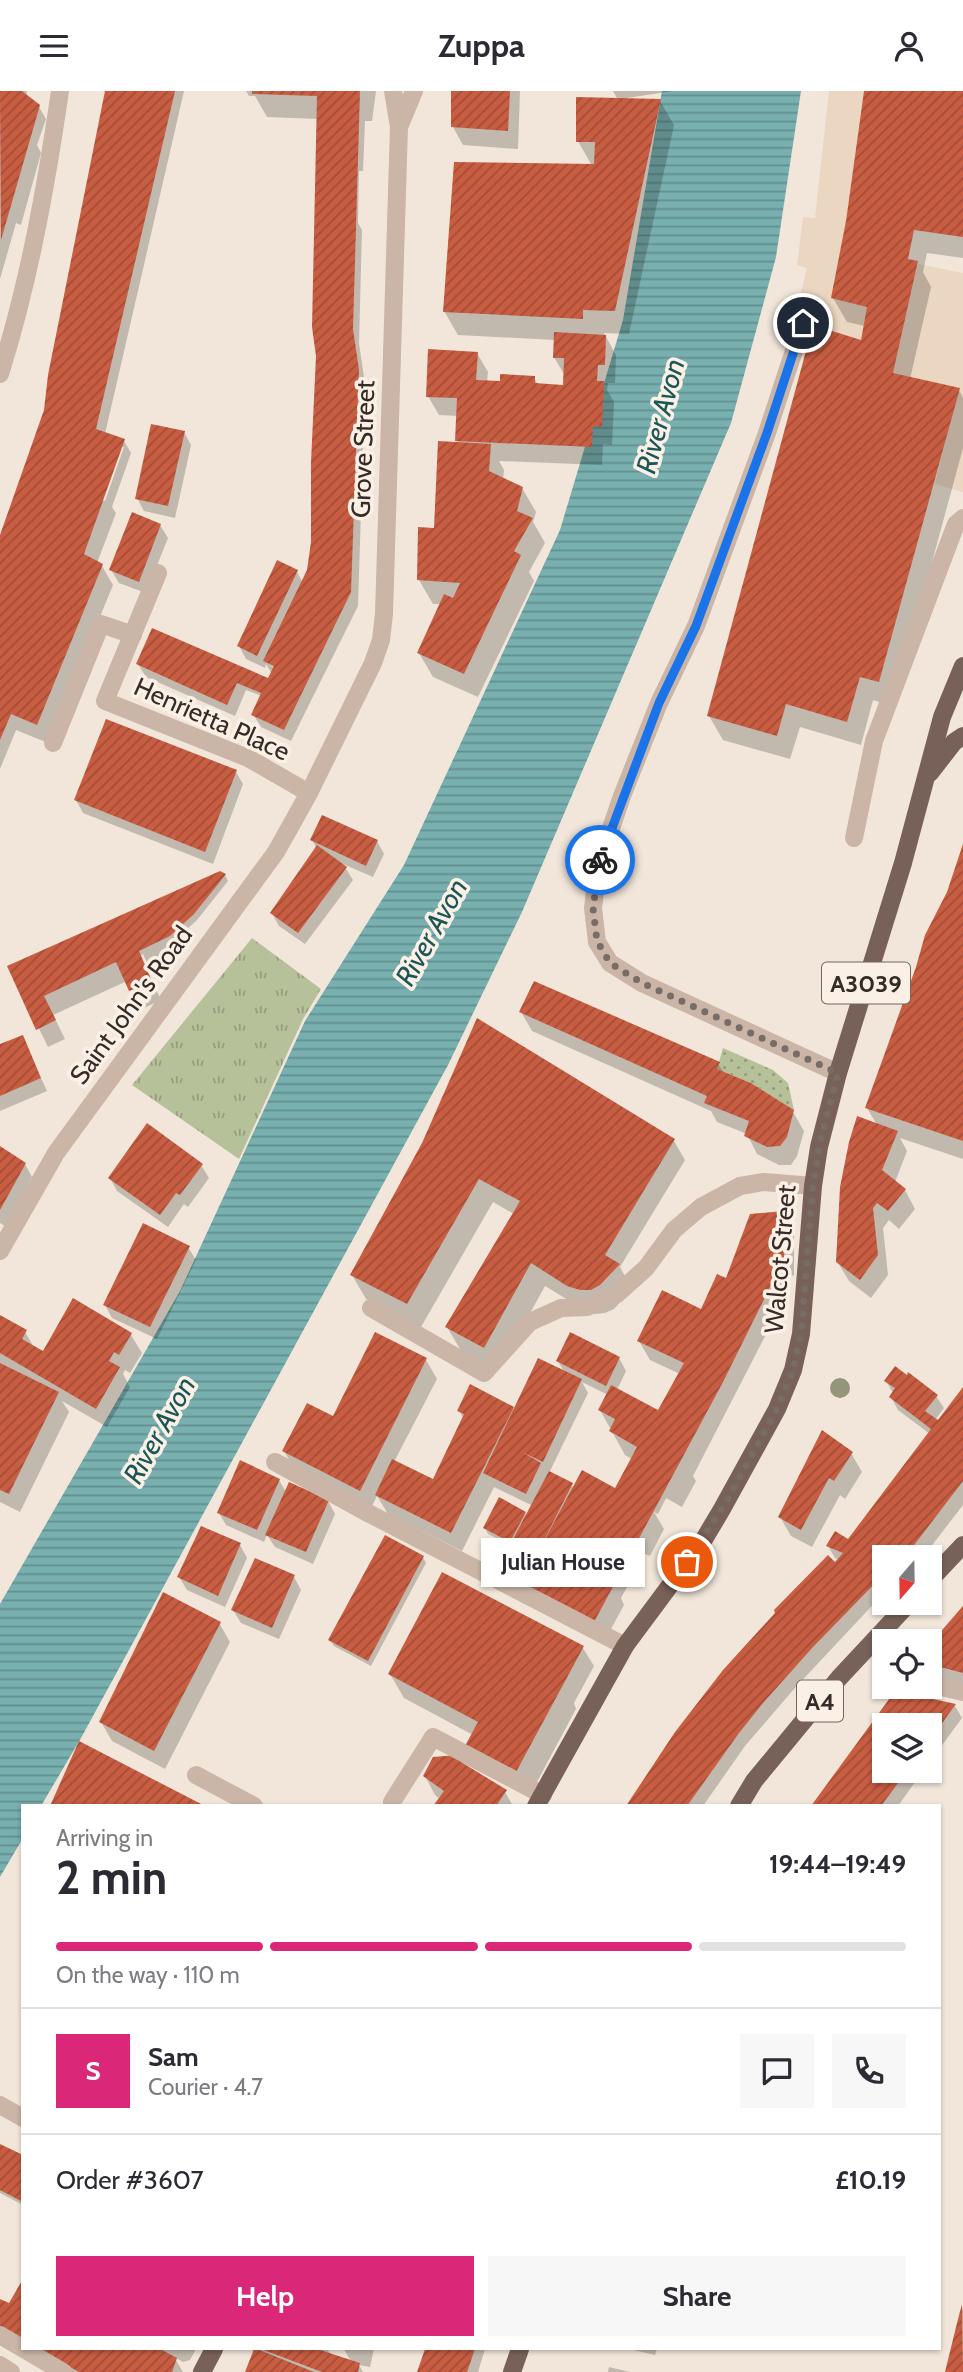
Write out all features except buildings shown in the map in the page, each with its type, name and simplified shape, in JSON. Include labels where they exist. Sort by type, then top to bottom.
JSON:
[{"type":"main road","name":"Walcot Street","points":[[540,1801],[625,1646],[703,1541],[777,1409],[793,1370],[801,1334],[813,1186],[819,1147],[838,1073],[903,863],[942,717],[963,666]]},
{"type":"main road","points":[[924,782],[954,742],[963,736]]},
{"type":"main road","points":[[942,1567],[963,1545]]},
{"type":"main road","name":"A4","points":[[740,1804],[754,1781],[839,1678],[898,1615]]},
{"type":"main road","points":[[202,2372],[213,2350]]},
{"type":"main road","points":[[512,2372],[520,2350]]},
{"type":"street","points":[[0,374],[16,324],[44,197],[60,91]]},
{"type":"street","name":"Grove Street","points":[[309,793],[373,663],[381,640],[399,127],[393,91]]},
{"type":"street","points":[[399,127],[414,91]]},
{"type":"street","points":[[803,323],[767,433],[696,626],[659,703],[622,796],[598,867],[593,908],[597,941],[610,963],[642,983],[838,1073]]},
{"type":"street","points":[[854,838],[874,741],[956,524],[963,518]]},
{"type":"street","name":"Henrietta Place","points":[[158,573],[105,701],[248,758],[309,793]]},
{"type":"street","points":[[53,743],[101,624],[133,635]]},
{"type":"street","name":"Saint John's Road","points":[[0,1251],[56,1153],[276,852],[309,793]]},
{"type":"street","points":[[371,1308],[484,1373],[530,1322],[561,1308],[587,1307],[617,1294],[646,1268],[674,1230],[701,1207],[740,1186],[764,1182],[813,1186]]},
{"type":"street","points":[[275,1462],[625,1646]]},
{"type":"street","points":[[942,1687],[963,1692]]},
{"type":"street","points":[[392,1802],[433,1737],[540,1801]]},
{"type":"street","points":[[196,1775],[250,1804]]},
{"type":"street","points":[[0,2105],[21,2117]]},
{"type":"street","points":[[0,2335],[21,2347]]},
{"type":"street","points":[[26,2350],[63,2372]]},
{"type":"street","points":[[0,2365],[11,2372]]},
{"type":"green space","points":[[252,938],[321,989],[303,1019],[239,1159],[132,1085]]},
{"type":"green space","points":[[723,1048],[773,1070],[788,1083],[794,1110],[751,1083],[717,1069]]},
{"type":"shaded area","points":[[829,91],[864,91],[846,221],[867,307],[861,340],[794,321],[807,268],[797,265],[803,217],[815,218]]},
{"type":"shaded area","points":[[918,264],[963,273],[963,492],[935,484],[959,388],[893,373]]},
{"type":"water","name":"River Avon","points":[[662,91],[801,91],[776,257],[731,423],[522,912],[448,1065],[81,1738],[42,1804],[21,1804],[21,1841],[0,1877],[0,1604],[180,1291],[305,1021],[404,865],[560,530],[623,320]]},
{"type":"way so far","points":[[600,860],[593,908],[597,941],[610,963],[642,983],[838,1073],[819,1147],[813,1186],[801,1334],[793,1370],[777,1409],[726,1502],[687,1562]]},
{"type":"place","name":"Julian House","points":[[687,1562]]},
{"type":"route","points":[[600,860],[659,703],[696,626],[767,433],[803,323]]}]
